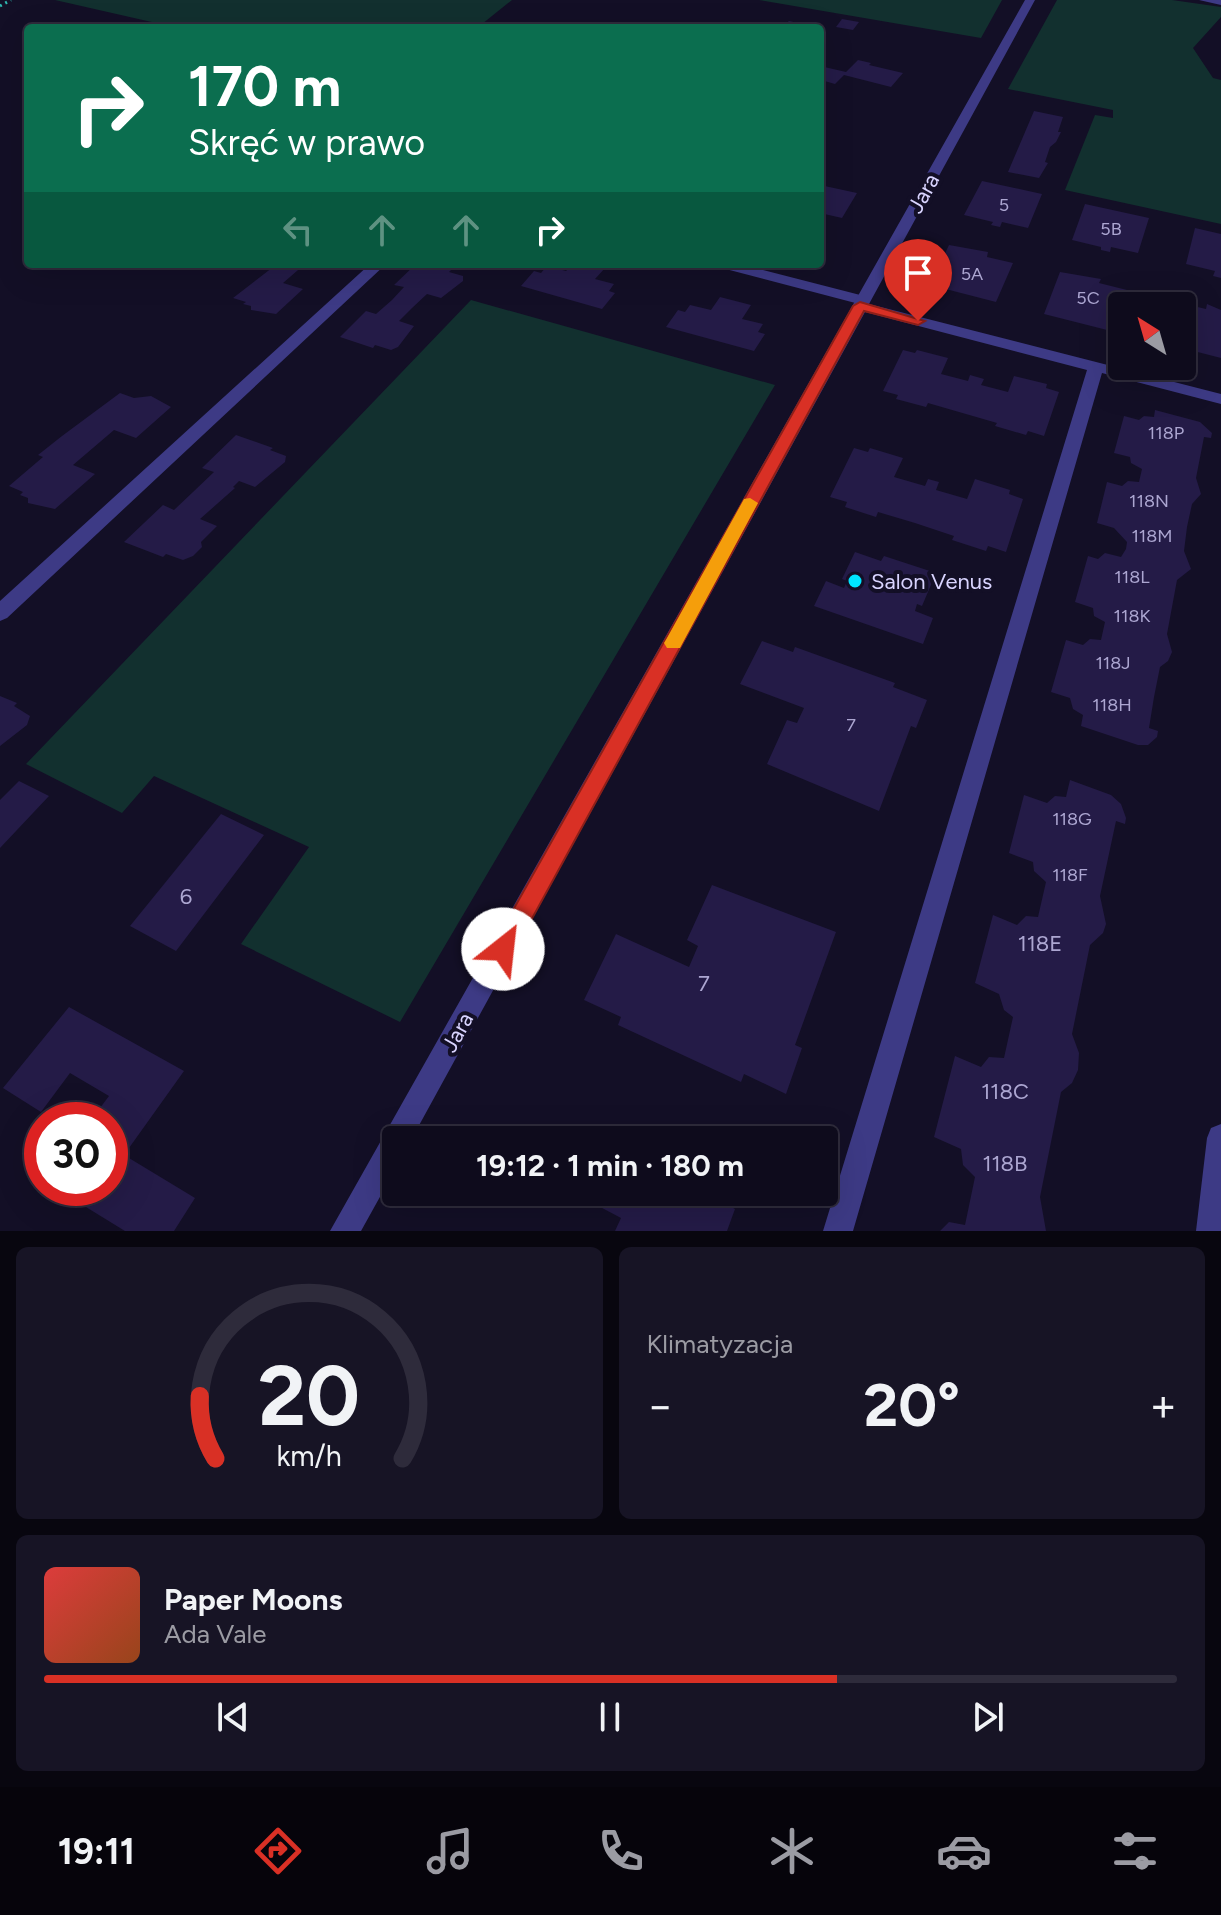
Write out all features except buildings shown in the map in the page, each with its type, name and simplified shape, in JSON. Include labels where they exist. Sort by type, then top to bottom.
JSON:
[{"type":"street","name":"Jara","points":[[404,1126],[1030,0]]},
{"type":"street","points":[[1204,0],[1221,2]]},
{"type":"street","points":[[0,613],[375,268]]},
{"type":"street","points":[[737,268],[1221,399]]},
{"type":"street","points":[[838,1231],[1096,366]]},
{"type":"street","points":[[1211,1231],[1221,1138]]},
{"type":"street","name":"Jara","points":[[345,1231],[382,1165]]},
{"type":"path","points":[[0,6],[11,0]]},
{"type":"green space","points":[[55,0],[512,0],[482,24],[160,24]]},
{"type":"green space","points":[[759,0],[1002,0],[981,38]]},
{"type":"green space","points":[[1057,0],[1172,0],[1221,7],[1221,17],[1193,48],[1213,78],[1221,80],[1221,224],[1065,190],[1095,115],[1113,118],[1113,110],[1008,89]]},
{"type":"green space","points":[[471,300],[775,385],[400,1022],[241,944],[309,847],[154,776],[122,813],[26,764]]},
{"type":"slow traffic","points":[[673,643],[750,503]]},
{"type":"place","name":"Salon Venus","points":[[855,581]]},
{"type":"route","points":[[503,949],[860,306],[918,321]]}]
